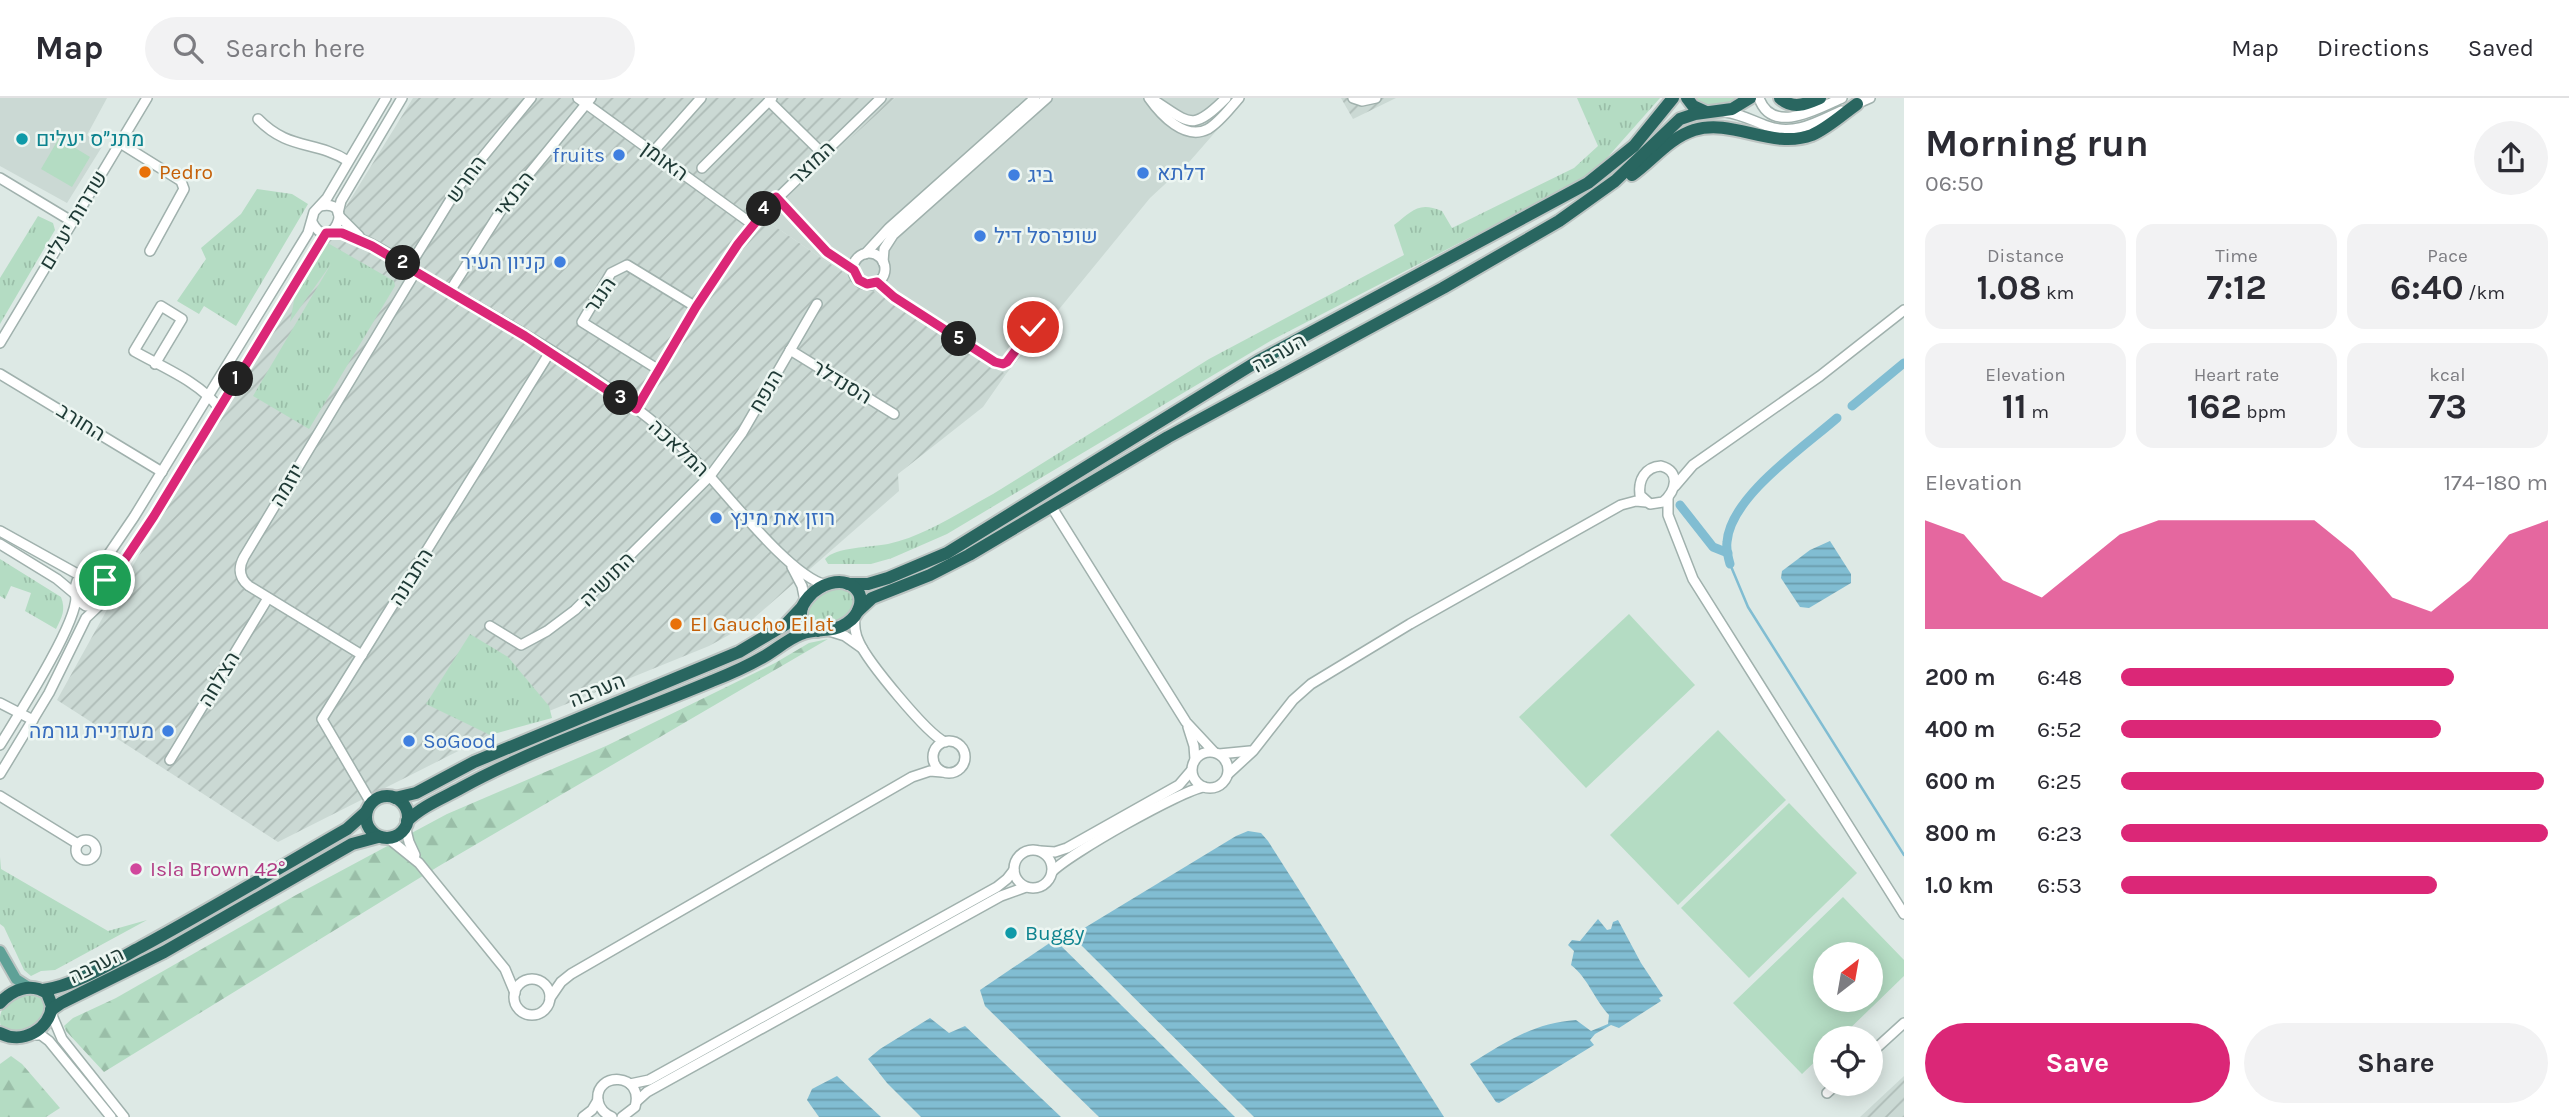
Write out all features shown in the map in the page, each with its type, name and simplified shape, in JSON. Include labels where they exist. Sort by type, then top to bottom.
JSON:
[{"type":"highway","name":"הערבה","points":[[848,584],[867,584],[888,578],[947,553],[1251,365],[1588,183],[1634,146],[1672,98]]},
{"type":"highway","points":[[1688,98],[1693,106],[1706,112]]},
{"type":"highway","name":"הערבה","points":[[856,613],[872,598],[950,565],[1234,400],[1457,280],[1593,198],[1625,172],[1675,122],[1690,115],[1724,112],[1750,98]]},
{"type":"highway","points":[[1780,98],[1791,105],[1800,106],[1820,98]]},
{"type":"highway","points":[[1593,198],[1629,177],[1688,132],[1713,127],[1782,139],[1802,137],[1817,132],[1857,104]]},
{"type":"highway","points":[[848,584],[856,589],[860,597],[856,613],[846,624],[824,631],[809,628],[801,613],[805,602],[815,591],[826,585],[848,584]]},
{"type":"highway","name":"הערבה","points":[[395,798],[416,793],[484,758],[743,650],[786,624],[805,602]]},
{"type":"highway","name":"הערבה","points":[[406,824],[418,812],[481,776],[736,671],[799,635],[824,631]]},
{"type":"highway","points":[[385,796],[395,798],[404,804],[406,824],[398,835],[383,837],[368,828],[368,808],[385,796]]},
{"type":"highway","name":"הערבה","points":[[0,1003],[11,993],[57,987],[94,971],[347,829],[368,808]]},
{"type":"highway","name":"הערבה","points":[[29,1035],[44,1025],[51,1012],[61,1003],[175,946],[352,844],[383,837]]},
{"type":"highway","points":[[36,989],[51,1001],[51,1012]]},
{"type":"highway","points":[[2,1036],[18,1038],[29,1035]]},
{"type":"main road","points":[[0,951],[16,979],[36,989]]},
{"type":"street","name":"שדרות יעלים","points":[[0,343],[147,98]]},
{"type":"street","points":[[0,745],[71,617],[75,584],[97,568],[109,555],[308,233],[312,214],[327,199],[386,98]]},
{"type":"street","points":[[0,774],[54,684],[85,620],[106,599],[114,576],[154,516],[328,232],[337,226],[341,201],[402,98]]},
{"type":"street","name":"החרש","points":[[413,269],[459,186],[531,98]]},
{"type":"street","points":[[653,152],[701,98]]},
{"type":"street","name":"המוצר","points":[[636,409],[696,307],[752,224],[776,197],[881,98]]},
{"type":"street","points":[[854,270],[856,261],[889,228],[1035,98]]},
{"type":"street","points":[[776,197],[827,252],[854,270],[861,282],[877,282],[884,274],[884,249],[893,235],[1047,98]]},
{"type":"street","points":[[1150,98],[1184,120],[1195,122],[1207,117],[1226,98]]},
{"type":"street","points":[[1150,98],[1171,122],[1185,130],[1197,132],[1213,125],[1239,98]]},
{"type":"street","points":[[1353,98],[1362,101],[1376,98]]},
{"type":"street","points":[[1759,98],[1766,110],[1788,118],[1806,114],[1842,98]]},
{"type":"street","points":[[1724,112],[1742,115],[1771,128],[1793,130],[1815,124],[1870,98]]},
{"type":"street","points":[[702,168],[770,99],[822,153]]},
{"type":"street","name":"האומן","points":[[585,100],[752,224]]},
{"type":"street","name":"הבנאי","points":[[450,291],[508,201],[585,100]]},
{"type":"street","points":[[258,119],[269,130],[286,140],[331,152],[348,162]]},
{"type":"street","points":[[120,143],[181,181],[184,189],[150,251]]},
{"type":"street","points":[[0,178],[73,222]]},
{"type":"street","points":[[320,206],[330,206],[338,214]]},
{"type":"street","name":"המלאכה","points":[[338,214],[354,232],[372,246]]},
{"type":"street","points":[[312,222],[318,231],[328,232]]},
{"type":"street","name":"המלאכה","points":[[328,232],[347,235],[413,269],[550,352],[636,409],[673,439],[710,475],[789,563],[800,582],[805,602]]},
{"type":"street","points":[[865,254],[877,256],[883,262]]},
{"type":"street","name":"הנגר","points":[[659,370],[582,322],[611,273],[627,265],[696,307]]},
{"type":"street","name":"יוזמה","points":[[362,655],[268,598],[243,580],[240,568],[413,269]]},
{"type":"street","points":[[877,282],[894,297],[992,361],[1005,364],[1035,323]]},
{"type":"street","name":"הנפח","points":[[710,475],[742,433],[817,304]]},
{"type":"street","points":[[155,364],[182,319],[161,306],[134,351],[155,364],[209,395],[219,408]]},
{"type":"street","points":[[1656,505],[1668,498],[1682,474],[1700,459],[1820,376],[1904,310]]},
{"type":"street","name":"הסנדלר","points":[[790,351],[894,414]]},
{"type":"street","name":"התבונה","points":[[368,808],[322,719],[550,352]]},
{"type":"street","name":"החורב","points":[[0,374],[162,472]]},
{"type":"street","points":[[1620,505],[1651,468],[1684,465],[1700,459]]},
{"type":"street","points":[[1665,466],[1672,472],[1675,486]]},
{"type":"street","name":"התושיה","points":[[490,626],[520,645],[558,625],[603,584],[710,475]]},
{"type":"street","points":[[1641,480],[1639,491],[1646,502]]},
{"type":"street","points":[[1668,498],[1668,515],[1693,579],[1904,914]]},
{"type":"street","points":[[1052,872],[1066,860],[1184,793],[1218,786],[1257,746],[1293,700],[1321,678],[1410,624],[1620,505],[1632,501],[1646,502],[1656,505],[1668,515]]},
{"type":"street","points":[[1026,887],[1018,882],[1014,870],[1014,864],[1022,853],[1027,850],[1055,852],[1067,848],[1179,785],[1191,771],[1195,759],[1186,722],[1051,506]]},
{"type":"street","points":[[0,531],[84,575],[102,576],[108,589]]},
{"type":"street","points":[[0,544],[49,574],[86,606],[99,606]]},
{"type":"street","name":"המלאכה","points":[[789,563],[811,579],[826,585]]},
{"type":"street","name":"הצלחה","points":[[170,760],[268,598]]},
{"type":"street","points":[[856,613],[856,633],[863,649],[931,735],[935,766],[942,772]]},
{"type":"street","points":[[824,631],[845,636],[863,649]]},
{"type":"street","points":[[0,703],[33,720]]},
{"type":"street","points":[[1186,722],[1226,761],[1227,774]]},
{"type":"street","points":[[406,824],[408,842],[419,863],[512,980],[518,1008],[529,1014],[536,1014],[544,1010],[561,982],[571,974],[912,777],[930,771],[954,772],[965,761],[960,746],[946,742],[927,729]]},
{"type":"street","points":[[912,777],[936,747],[946,742]]},
{"type":"street","points":[[1195,759],[1205,752],[1241,753],[1257,746]]},
{"type":"street","points":[[1191,771],[1196,782],[1204,787]]},
{"type":"street","points":[[0,796],[78,844]]},
{"type":"street","points":[[383,837],[419,863]]},
{"type":"street","points":[[636,1101],[647,1092],[1001,896],[1026,887],[1042,887],[1051,878],[1052,872],[1050,860],[1040,851]]},
{"type":"street","points":[[583,1117],[592,1110],[598,1100],[601,1087],[612,1080],[618,1079],[630,1084],[649,1080],[997,887],[1014,870]]},
{"type":"street","points":[[505,969],[513,976],[539,981],[549,981],[571,974]]},
{"type":"street","points":[[515,993],[518,986],[527,980]]},
{"type":"street","points":[[539,981],[547,988],[550,998]]},
{"type":"street","points":[[51,1012],[62,1039],[124,1117]]},
{"type":"street","points":[[1883,1042],[1904,1023]]},
{"type":"street","points":[[29,1035],[41,1035],[49,1041],[111,1117]]},
{"type":"street","points":[[622,1117],[631,1112],[636,1101],[630,1084]]},
{"type":"street","points":[[598,1100],[603,1111],[611,1117]]},
{"type":"shaded area","points":[[0,98],[107,98],[87,135],[103,145],[67,203],[0,166]]},
{"type":"shaded area","points":[[413,98],[895,98],[771,211],[769,216],[773,225],[824,260],[1006,374],[983,407],[898,474],[899,491],[745,626],[709,646],[490,735],[278,842],[57,700],[113,599]]},
{"type":"shaded area","points":[[895,98],[1245,98],[1190,161],[1150,198],[1006,374],[824,260],[773,225],[769,216],[771,211]]},
{"type":"shaded area","points":[[1341,98],[1396,98],[1353,119]]},
{"type":"shaded area","points":[[1904,1076],[1904,1117],[1860,1117],[1883,1096]]},
{"type":"green space","points":[[1577,98],[1660,98],[1598,168],[1577,182],[1272,340],[947,534],[892,558],[871,564],[828,564],[825,559],[837,552],[888,544],[942,523],[1209,359],[1404,255],[1394,225],[1415,209],[1426,207],[1442,211],[1452,228],[1574,168],[1598,146]]},
{"type":"green space","points":[[1691,98],[1745,98],[1737,103],[1707,109]]},
{"type":"green space","points":[[59,138],[90,157],[72,187],[41,169]]},
{"type":"green space","points":[[257,189],[292,194],[308,204],[236,326],[204,306],[199,314],[177,301],[206,259],[201,248],[241,214]]},
{"type":"green space","points":[[38,216],[53,223],[55,230],[0,324],[0,278]]},
{"type":"green space","points":[[326,242],[394,281],[395,286],[309,429],[253,396],[331,264],[290,322],[296,290]]},
{"type":"green space","points":[[0,559],[61,597],[63,613],[56,629],[25,611],[31,593],[11,586],[5,599],[0,596]]},
{"type":"green space","points":[[833,588],[847,589],[855,595],[855,605],[844,620],[824,627],[807,619],[811,602]]},
{"type":"green space","points":[[1629,614],[1695,685],[1586,788],[1519,717]]},
{"type":"green space","points":[[470,634],[508,657],[549,706],[552,718],[490,735],[426,704]]},
{"type":"green space","points":[[828,639],[439,866],[104,1072],[66,1031],[64,1026],[73,1018],[116,998],[296,895],[447,814],[606,746],[775,663],[809,643]]},
{"type":"green space","points":[[1718,730],[1786,800],[1678,905],[1610,835]]},
{"type":"green space","points":[[1789,803],[1857,873],[1749,978],[1681,908]]},
{"type":"green space","points":[[0,857],[1,869],[108,931],[147,920],[55,970],[41,971],[31,976],[24,970],[4,927],[0,924]]},
{"type":"green space","points":[[1843,897],[1904,960],[1904,976],[1883,996],[1883,942],[1813,942],[1813,1012],[1867,1012],[1852,1026],[1813,1026],[1813,1063],[1802,1074],[1733,1003]]},
{"type":"green space","points":[[33,993],[43,997],[46,1006],[36,1024],[17,1032],[2,1027],[1,1012],[7,1003]]},
{"type":"green space","points":[[11,1056],[22,1064],[60,1108],[46,1117],[0,1117],[0,1064]]},
{"type":"water","points":[[1830,541],[1851,574],[1851,583],[1809,608],[1800,607],[1781,578],[1782,571],[1810,550]]},
{"type":"water","points":[[1248,831],[1261,833],[1268,841],[1444,1117],[1254,1117],[1077,941],[1076,934],[1081,930]]},
{"type":"water","points":[[1598,919],[1607,930],[1618,920],[1641,963],[1663,996],[1659,998],[1661,1001],[1619,1028],[1611,1025],[1595,1034],[1590,1040],[1594,1045],[1499,1103],[1496,1102],[1470,1064],[1520,1035],[1546,1025],[1576,1020],[1591,1031],[1608,1024],[1609,1015],[1582,976],[1571,965],[1574,951],[1568,945],[1572,940],[1580,941]]},
{"type":"water","points":[[1054,940],[1235,1117],[1099,1117],[985,1006],[980,990]]},
{"type":"water","points":[[930,1018],[949,1033],[965,1026],[1061,1117],[921,1117],[887,1083],[868,1059]]},
{"type":"water","points":[[837,1076],[881,1117],[819,1117],[807,1100],[812,1089]]},
{"type":"waterway","points":[[1852,406],[1904,363]]},
{"type":"waterway","points":[[1730,564],[1727,542],[1731,525],[1741,508],[1754,491],[1788,458],[1837,418]]},
{"type":"waterway","points":[[1680,505],[1713,547],[1728,553]]},
{"type":"waterway","points":[[1730,564],[1748,607],[1904,855]]},
{"type":"place","name":"מתנ״ס יעלים","points":[[22,139]]},
{"type":"place","name":"fruits","points":[[619,155]]},
{"type":"place","name":"Pedro","points":[[145,172]]},
{"type":"place","name":"דלתא","points":[[1143,173]]},
{"type":"place","name":"ביג","points":[[1014,175]]},
{"type":"place","name":"שופרסל דיל","points":[[980,236]]},
{"type":"place","name":"קניון העיר","points":[[560,262]]},
{"type":"place","name":"רוזן את מינץ","points":[[716,518]]},
{"type":"place","name":"El Gaucho Eilat","points":[[676,624]]},
{"type":"place","name":"מעדניית גורמה","points":[[168,731]]},
{"type":"place","name":"SoGood","points":[[409,741]]},
{"type":"place","name":"Isla Brown 42°","points":[[136,869]]},
{"type":"place","name":"Buggy","points":[[1011,933]]},
{"type":"route","points":[[105,580],[108,589],[326,233],[342,233],[372,246],[525,336],[602,384],[636,409],[696,307],[738,244],[776,197],[827,252],[854,270],[864,284],[877,282],[888,293],[998,364],[1003,364],[1012,357],[1033,327]]}]
